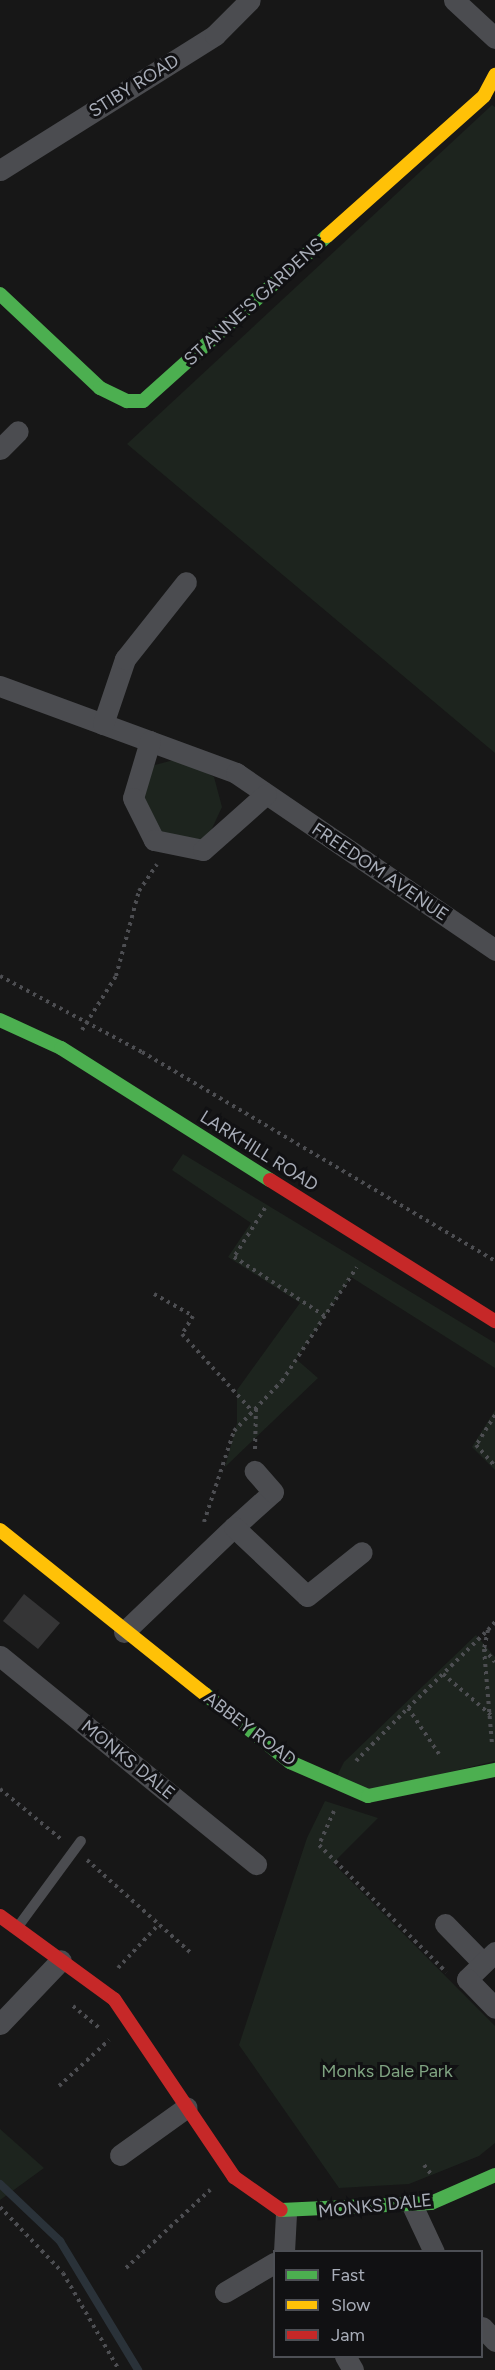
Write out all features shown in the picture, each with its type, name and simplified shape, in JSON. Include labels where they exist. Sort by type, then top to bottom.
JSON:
[{"type":"street","name":"STIBY ROAD","points":[[3,162],[215,35],[250,0]]},
{"type":"street","points":[[454,0],[495,38]]},
{"type":"street","name":"ST ANNE'S GARDENS","points":[[0,294],[100,388],[127,401],[143,401],[484,96],[495,75]]},
{"type":"street","points":[[0,449],[18,431]]},
{"type":"street","points":[[103,724],[125,659],[186,582]]},
{"type":"street","name":"FREEDOM AVENUE","points":[[0,686],[236,773],[495,950]]},
{"type":"street","points":[[150,741],[133,798],[154,840],[203,850],[266,794]]},
{"type":"street","name":"LARKHILL ROAD","points":[[0,1020],[68,1052],[495,1321]]},
{"type":"street","points":[[124,1632],[273,1492],[255,1471]]},
{"type":"street","points":[[234,1527],[307,1596],[362,1552]]},
{"type":"street","name":"ABBEY ROAD","points":[[0,1530],[124,1632],[290,1762],[368,1796],[494,1770]]},
{"type":"street","name":"MONKS DALE","points":[[0,1656],[256,1864]]},
{"type":"street","points":[[0,1916],[114,1999],[234,2176],[286,2214],[284,2250]]},
{"type":"street","points":[[445,1924],[489,1958],[466,1979],[495,2008]]},
{"type":"street","points":[[0,2024],[61,1960]]},
{"type":"street","points":[[120,2154],[187,2107]]},
{"type":"street","name":"MONKS DALE","points":[[286,2214],[431,2203],[495,2175]]},
{"type":"street","points":[[412,2205],[433,2250]]},
{"type":"street","points":[[225,2292],[273,2263]]},
{"type":"street","points":[[483,2327],[495,2341]]},
{"type":"lane","points":[[16,1928],[78,1846]]},
{"type":"path","points":[[68,1052],[116,976],[143,885]]},
{"type":"path","points":[[0,976],[88,1022],[495,1261]]},
{"type":"path","points":[[280,1186],[234,1257],[325,1316]]},
{"type":"path","points":[[204,1557],[200,1533],[234,1431],[282,1381],[373,1244]]},
{"type":"path","points":[[154,1294],[193,1316],[182,1334],[254,1410],[255,1471]]},
{"type":"path","points":[[495,1415],[476,1445],[495,1466]]},
{"type":"path","points":[[466,1979],[459,1985],[319,1845],[339,1785],[408,1708],[495,1622]]},
{"type":"path","points":[[488,1630],[484,1649],[494,1770]]},
{"type":"path","points":[[484,1649],[495,1662]]},
{"type":"path","points":[[443,1674],[491,1716]]},
{"type":"path","points":[[408,1708],[454,1778]]},
{"type":"path","points":[[0,1789],[78,1846],[192,1954]]},
{"type":"path","points":[[99,1988],[159,1924]]},
{"type":"path","points":[[42,1980],[109,2040],[59,2086]]},
{"type":"path","points":[[206,2184],[218,2197]]},
{"type":"path","points":[[126,2268],[211,2192]]},
{"type":"path","points":[[0,2207],[63,2273],[119,2370]]},
{"type":"green space","points":[[492,105],[495,107],[495,753],[127,444]]},
{"type":"green space","points":[[181,758],[214,777],[222,807],[209,835],[196,843],[166,846],[137,784],[155,765]]},
{"type":"green space","points":[[183,1154],[495,1343],[495,1368],[351,1277],[296,1359],[318,1378],[225,1467],[237,1423],[237,1390],[300,1303],[228,1257],[251,1223],[172,1170]]},
{"type":"green space","points":[[495,1410],[495,1470],[472,1447]]},
{"type":"green space","points":[[476,1635],[495,1657],[495,1761],[372,1791],[334,1782],[344,1762]]},
{"type":"green space","name":"Monks Dale Park","points":[[325,1801],[378,1818],[333,1863],[495,2026],[495,2143],[479,2156],[409,2184],[339,2188],[239,2045],[307,1838]]},
{"type":"green space","points":[[0,2129],[44,2168],[0,2200]]},
{"type":"building","points":[[24,1594],[60,1623],[38,1649],[3,1621]]},
{"type":"waterway","points":[[0,2184],[60,2241],[138,2370]]},
{"type":"traffic: fast","points":[[0,294],[100,388],[127,401],[143,401],[327,236]]},
{"type":"traffic: fast","points":[[0,1020],[61,1048],[270,1180]]},
{"type":"traffic: fast","points":[[205,1694],[290,1762],[368,1796],[495,1770]]},
{"type":"traffic: fast","points":[[281,2210],[431,2203],[495,2175]]},
{"type":"traffic: slow","points":[[327,236],[484,96],[495,75]]},
{"type":"traffic: slow","points":[[0,1530],[205,1694]]},
{"type":"traffic: jam","points":[[270,1180],[495,1321]]},
{"type":"traffic: jam","points":[[0,1916],[114,1999],[234,2177],[281,2210]]}]
